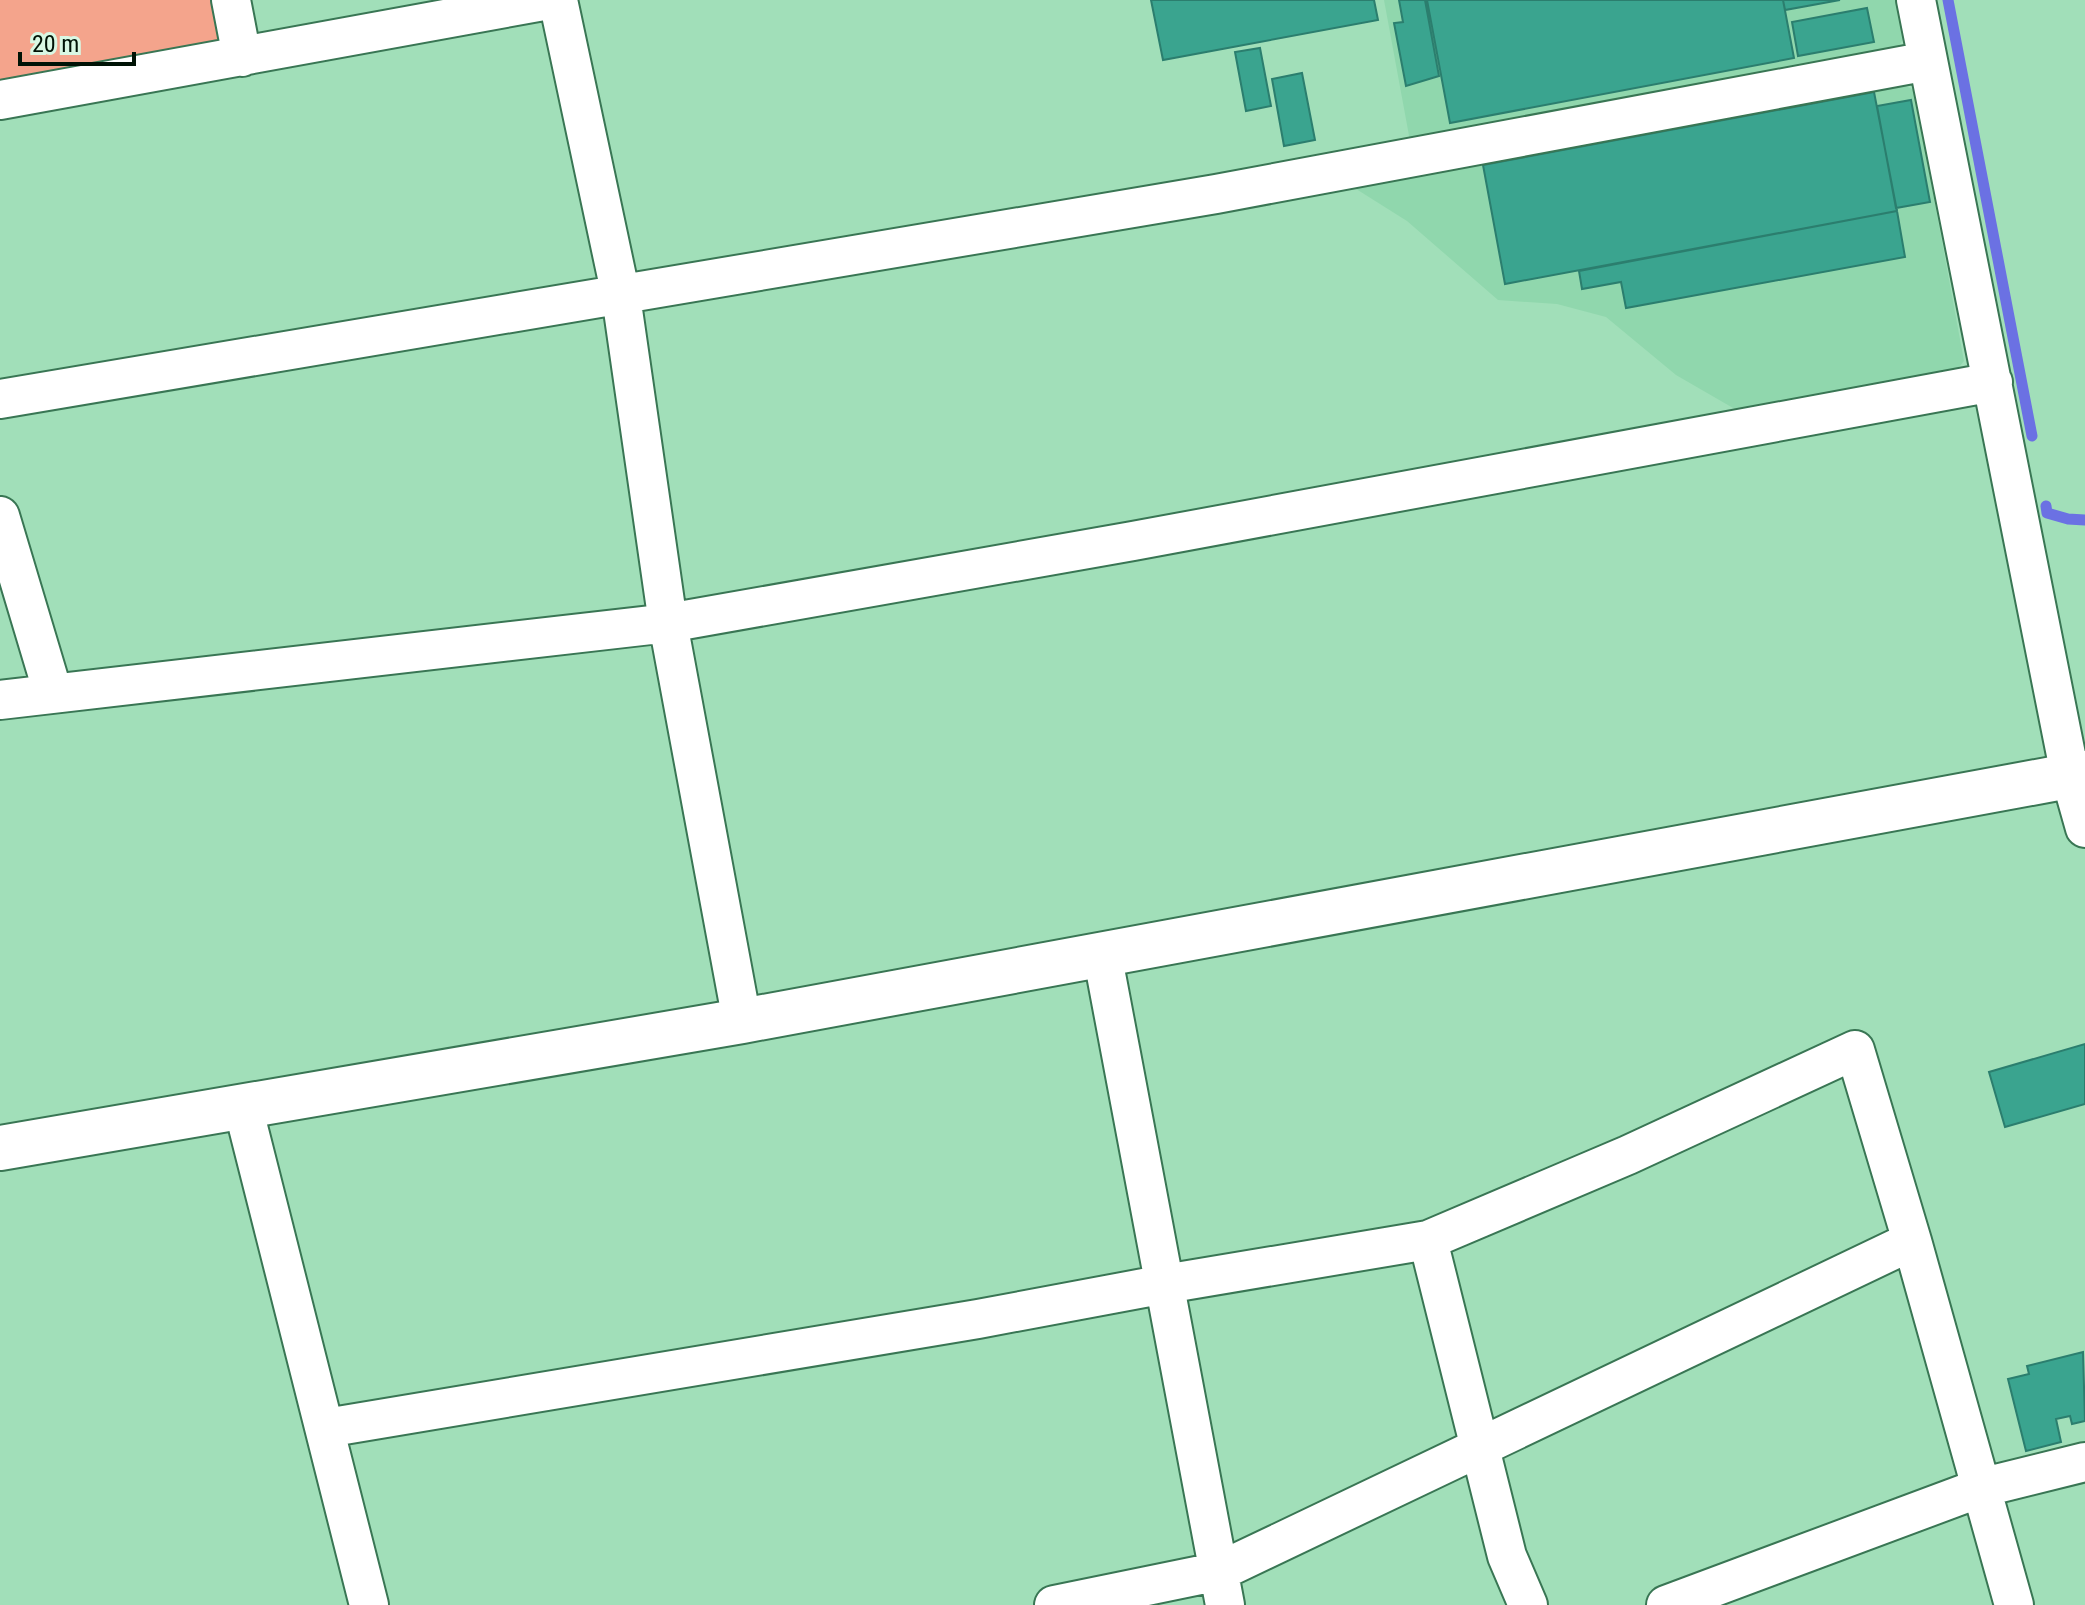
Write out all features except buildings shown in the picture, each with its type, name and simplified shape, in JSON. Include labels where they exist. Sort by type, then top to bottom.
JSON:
[{"type":"street","points":[[231,0],[242,57]]},
{"type":"street","points":[[0,100],[549,0]]},
{"type":"street","points":[[558,0],[621,296],[668,623],[742,1021]]},
{"type":"street","points":[[1916,0],[1993,382],[2078,774],[2085,828]]},
{"type":"street","points":[[0,399],[1216,194],[1928,61]]},
{"type":"street","points":[[0,700],[668,623],[1993,382]]},
{"type":"street","points":[[0,516],[53,693]]},
{"type":"street","points":[[0,1148],[742,1021],[2078,774]]},
{"type":"street","points":[[1102,953],[1222,1588]]},
{"type":"street","points":[[326,1428],[1428,1240],[1628,1155],[1855,1050],[2014,1605]]},
{"type":"street","points":[[243,1107],[369,1605]]},
{"type":"street","points":[[1428,1240],[1507,1556],[1528,1605]]},
{"type":"street","points":[[1054,1605],[1222,1588],[1479,1449],[1912,1241]]},
{"type":"street","points":[[1666,1605],[1980,1488],[2085,1462]]},
{"type":"shaded area","points":[[0,0],[217,0],[225,42],[0,83]]},
{"type":"shaded area","points":[[1384,0],[1898,0],[1905,36],[1896,50],[1410,141]]},
{"type":"shaded area","points":[[1899,83],[1914,90],[1964,361],[1955,372],[1740,412],[1676,375],[1606,317],[1557,304],[1498,300],[1407,221],[1353,187]]},
{"type":"waterway","points":[[1948,0],[2032,436]]},
{"type":"waterway","points":[[2046,506],[2047,513],[2085,520]]}]
